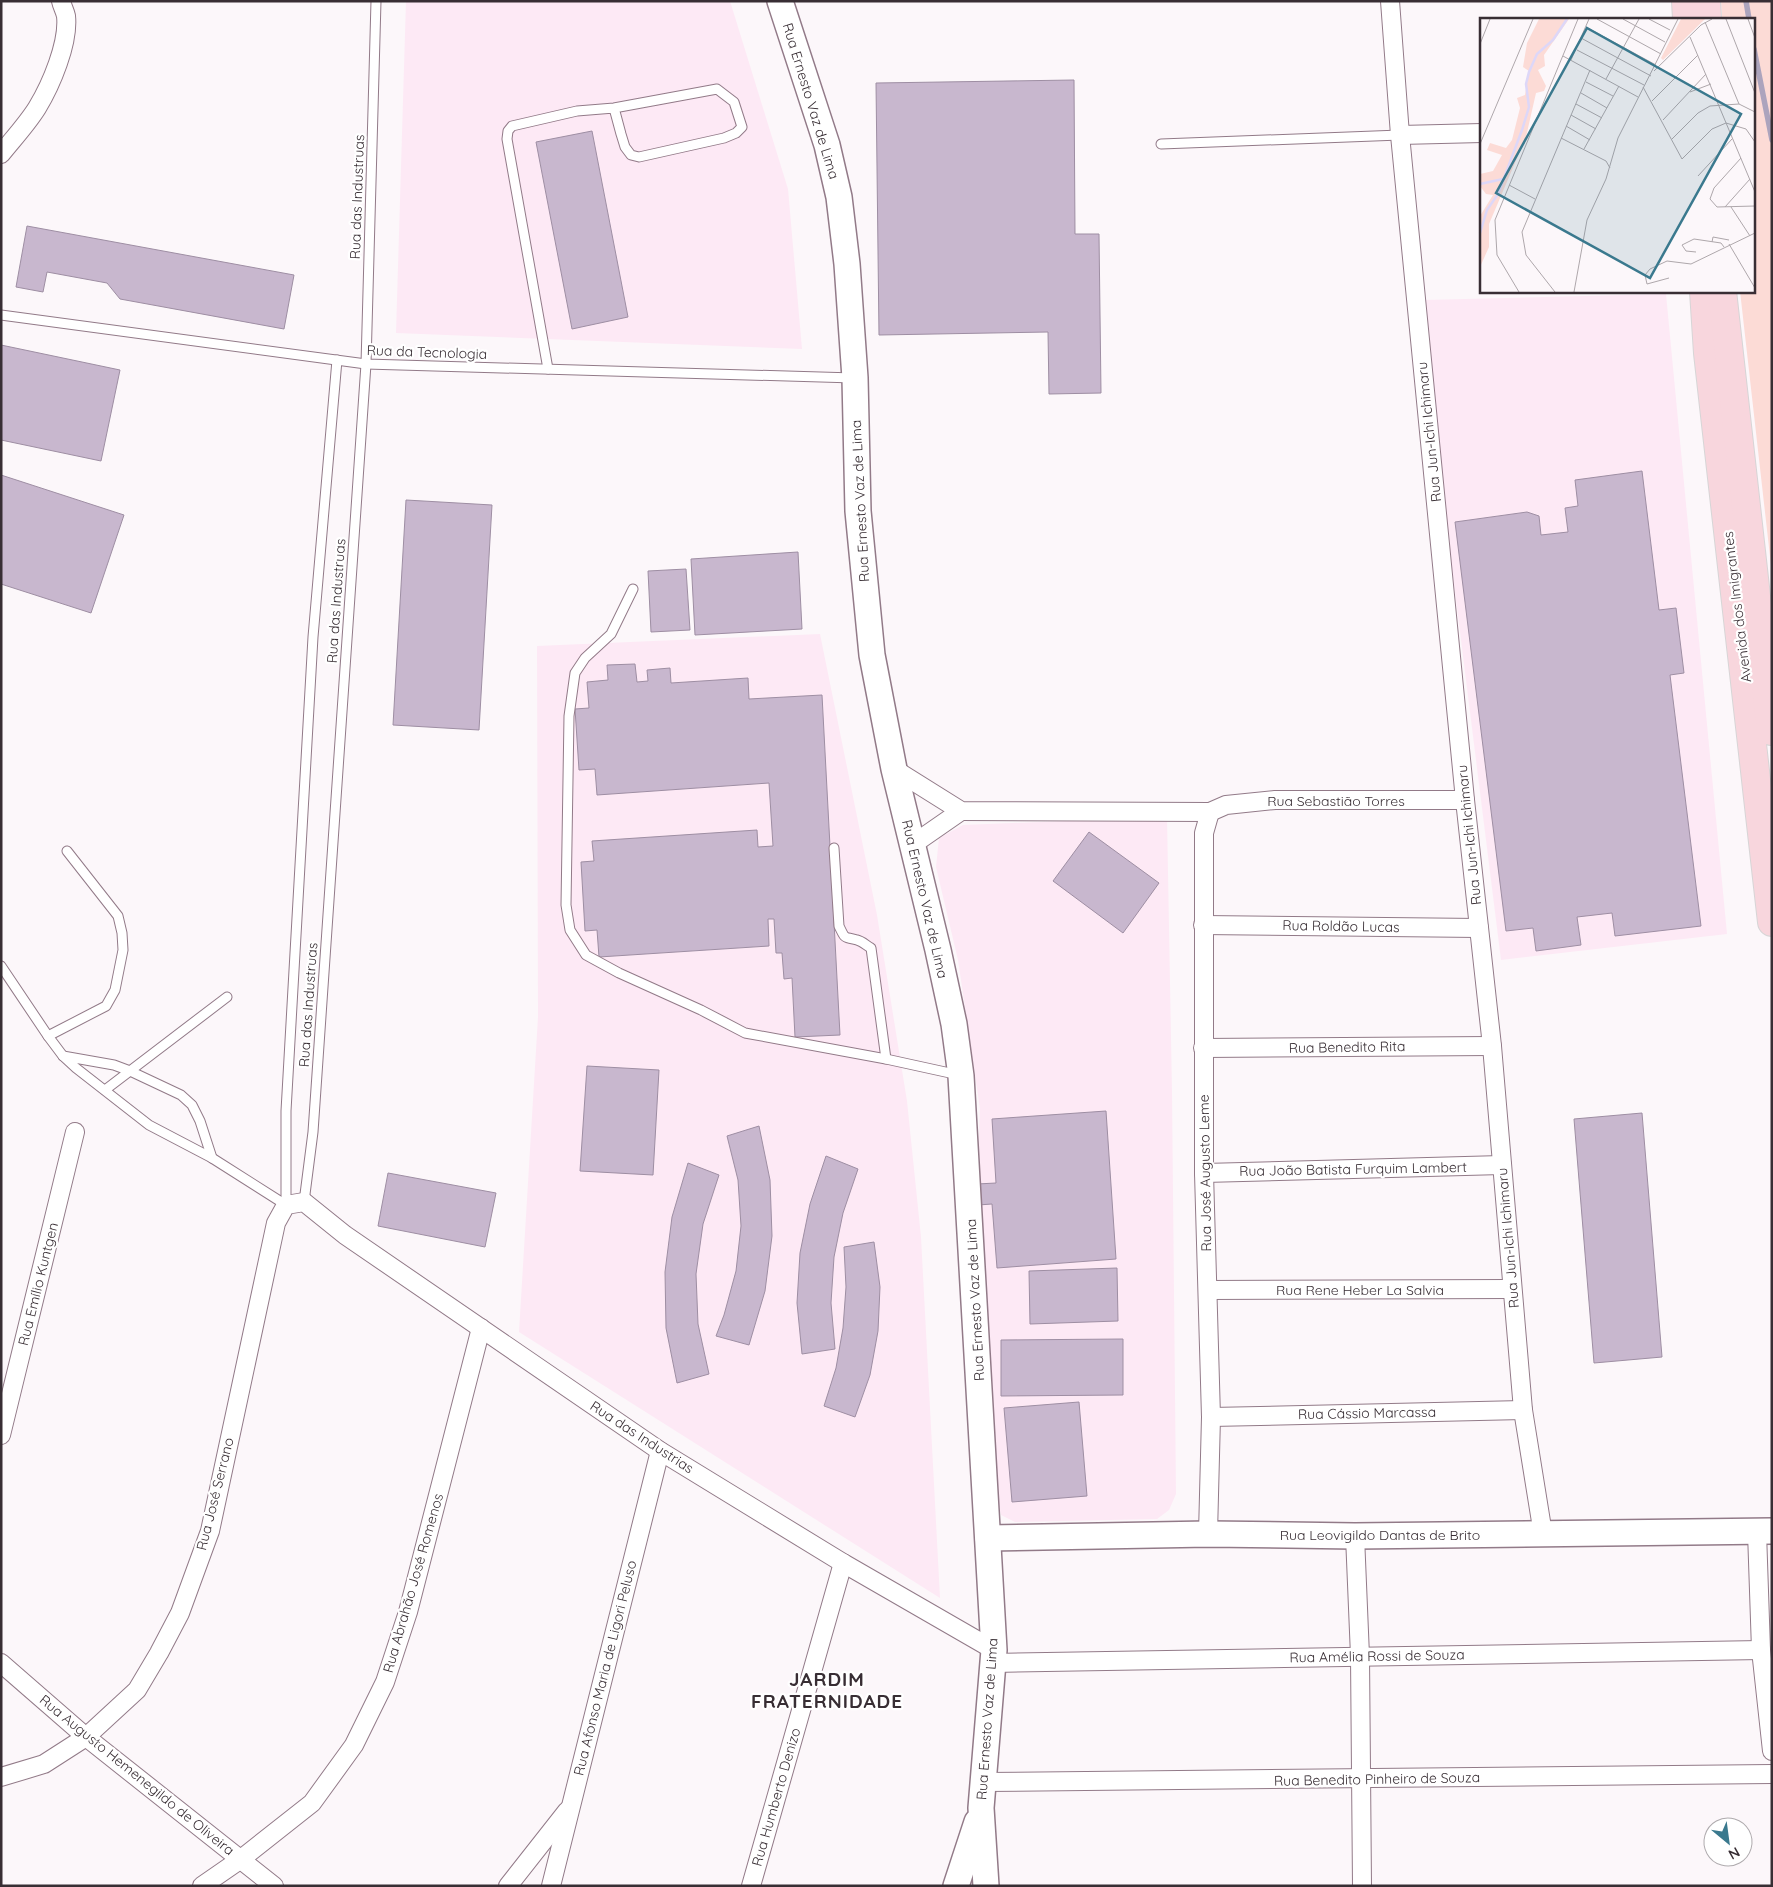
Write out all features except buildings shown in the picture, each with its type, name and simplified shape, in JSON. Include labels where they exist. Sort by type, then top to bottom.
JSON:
[{"type":"main road","points":[[1686,1],[1687,18]]},
{"type":"main road","points":[[1706,1],[1707,18]]},
{"type":"main road","name":"Avenida dos Imigrantes","points":[[1704,292],[1708,353],[1772,922]]},
{"type":"main road","name":"Avenida dos Imigrantes","points":[[1722,292],[1772,743]]},
{"type":"street","points":[[1,154],[37,108],[51,81],[65,29],[66,15],[61,1]]},
{"type":"street","name":"Rua Ernesto Vaz de Lima","points":[[780,1],[827,145],[839,197],[847,264],[855,378],[858,511],[872,655],[894,769],[954,1024],[961,1076],[988,1538],[993,1656],[981,1808]]},
{"type":"street","name":"Rua Jun-Ichi Ichimaru","points":[[1390,1],[1400,135],[1465,800],[1492,1046],[1511,1289],[1523,1410],[1543,1534]]},
{"type":"street","points":[[1400,135],[1480,133]]},
{"type":"street","points":[[894,769],[961,811],[912,845]]},
{"type":"street","name":"Rua Sebastião Torres","points":[[961,811],[1210,812],[1226,805],[1275,800],[1465,800]]},
{"type":"street","name":"Rua José Augusto Leme","points":[[1208,1534],[1211,1416],[1204,1173],[1203,1048],[1204,833],[1210,812]]},
{"type":"street","name":"Rua Roldão Lucas","points":[[1204,925],[1479,928]]},
{"type":"street","name":"Rua Benedito Rita","points":[[1203,1048],[1492,1046]]},
{"type":"street","name":"Rua Emílio Kuntgen","points":[[1,1435],[76,1132]]},
{"type":"street","name":"Rua João Batista Furquim Lambert","points":[[1204,1173],[1502,1165]]},
{"type":"street","points":[[286,1205],[304,1202]]},
{"type":"street","name":"Rua das Industrias","points":[[304,1202],[345,1235],[660,1451],[993,1656]]},
{"type":"street","name":"Rua José Serrano","points":[[1,1777],[44,1764],[86,1737],[137,1690],[180,1613],[210,1530],[276,1223],[286,1205]]},
{"type":"street","name":"Rua Rene Heber La Salvia","points":[[1208,1290],[1511,1289]]},
{"type":"street","name":"Rua Abrahão José Romenos","points":[[202,1886],[241,1859],[312,1803],[354,1745],[385,1682],[408,1612],[481,1328]]},
{"type":"street","name":"Rua Cássio Marcassa","points":[[1211,1416],[1523,1410]]},
{"type":"street","name":"Rua Afonso Maria de Ligori Peluso","points":[[551,1886],[660,1451]]},
{"type":"street","points":[[1764,1532],[1760,1650],[1772,1751]]},
{"type":"street","name":"Rua Leovigildo Dantas de Brito","points":[[988,1538],[1208,1534],[1355,1536],[1764,1532]]},
{"type":"street","points":[[1355,1536],[1360,1656],[1362,1886]]},
{"type":"street","name":"Rua Humberto Denizo","points":[[751,1886],[843,1563]]},
{"type":"street","name":"Rua Amélia Rossi de Souza","points":[[993,1656],[1360,1656],[1760,1650]]},
{"type":"street","name":"Rua Augusto Hemenegildo de Oliveira","points":[[1,1663],[86,1737],[274,1886]]},
{"type":"street","name":"Rua Benedito Pinheiro de Souza","points":[[983,1782],[1772,1774]]},
{"type":"street","points":[[508,1886],[572,1804]]},
{"type":"street","points":[[956,1886],[981,1808]]},
{"type":"street","points":[[981,1808],[986,1886]]},
{"type":"lane","name":"Rua das Industruas","points":[[304,1202],[314,1112],[366,364],[376,1]]},
{"type":"lane","points":[[548,369],[507,139],[508,131],[512,126],[577,111],[614,108],[717,89],[734,102],[742,127],[736,133],[724,138],[639,157],[631,155],[625,147],[614,108]]},
{"type":"lane","points":[[1161,144],[1400,135]]},
{"type":"lane","name":"Rua da Tecnologia","points":[[1,315],[366,364],[855,378]]},
{"type":"lane","points":[[286,1205],[286,1111],[313,637],[337,360]]},
{"type":"lane","points":[[633,588],[611,634],[585,658],[575,673],[569,716],[566,906],[570,930],[586,955],[618,973],[701,1010],[745,1034],[886,1059],[961,1076]]},
{"type":"lane","points":[[834,848],[839,926],[845,937],[858,940],[871,948],[886,1059]]},
{"type":"lane","points":[[48,1036],[106,1006],[116,990],[123,950],[118,916],[67,851]]},
{"type":"lane","points":[[1,966],[63,1056],[149,1125],[212,1158],[286,1205]]},
{"type":"lane","points":[[105,1090],[226,997]]},
{"type":"lane","points":[[63,1056],[97,1061],[130,1071],[181,1095],[192,1105],[200,1120],[212,1158]]},
{"type":"shaded area","points":[[406,1],[730,1],[788,189],[802,349],[396,333]]},
{"type":"shaded area","points":[[1721,1],[1772,1],[1772,574],[1740,292],[1756,292],[1756,18],[1722,18]]},
{"type":"shaded area","points":[[1666,294],[1727,934],[1501,960],[1447,528],[1424,300]]},
{"type":"shaded area","points":[[820,634],[877,915],[907,1101],[921,1237],[940,1598],[519,1332],[538,1017],[537,646]]},
{"type":"shaded area","points":[[1167,817],[1176,1494],[1169,1510],[1157,1519],[1015,1522],[1001,1515],[996,1493],[977,1184],[980,1109],[958,960],[936,867],[939,838],[963,825]]},
{"type":"waterway","points":[[1746,1],[1749,18]]},
{"type":"waterway","points":[[1756,59],[1772,140]]},
{"type":"district","name":"JARDIM FRATERNIDADE","points":[[827,1690]]}]
